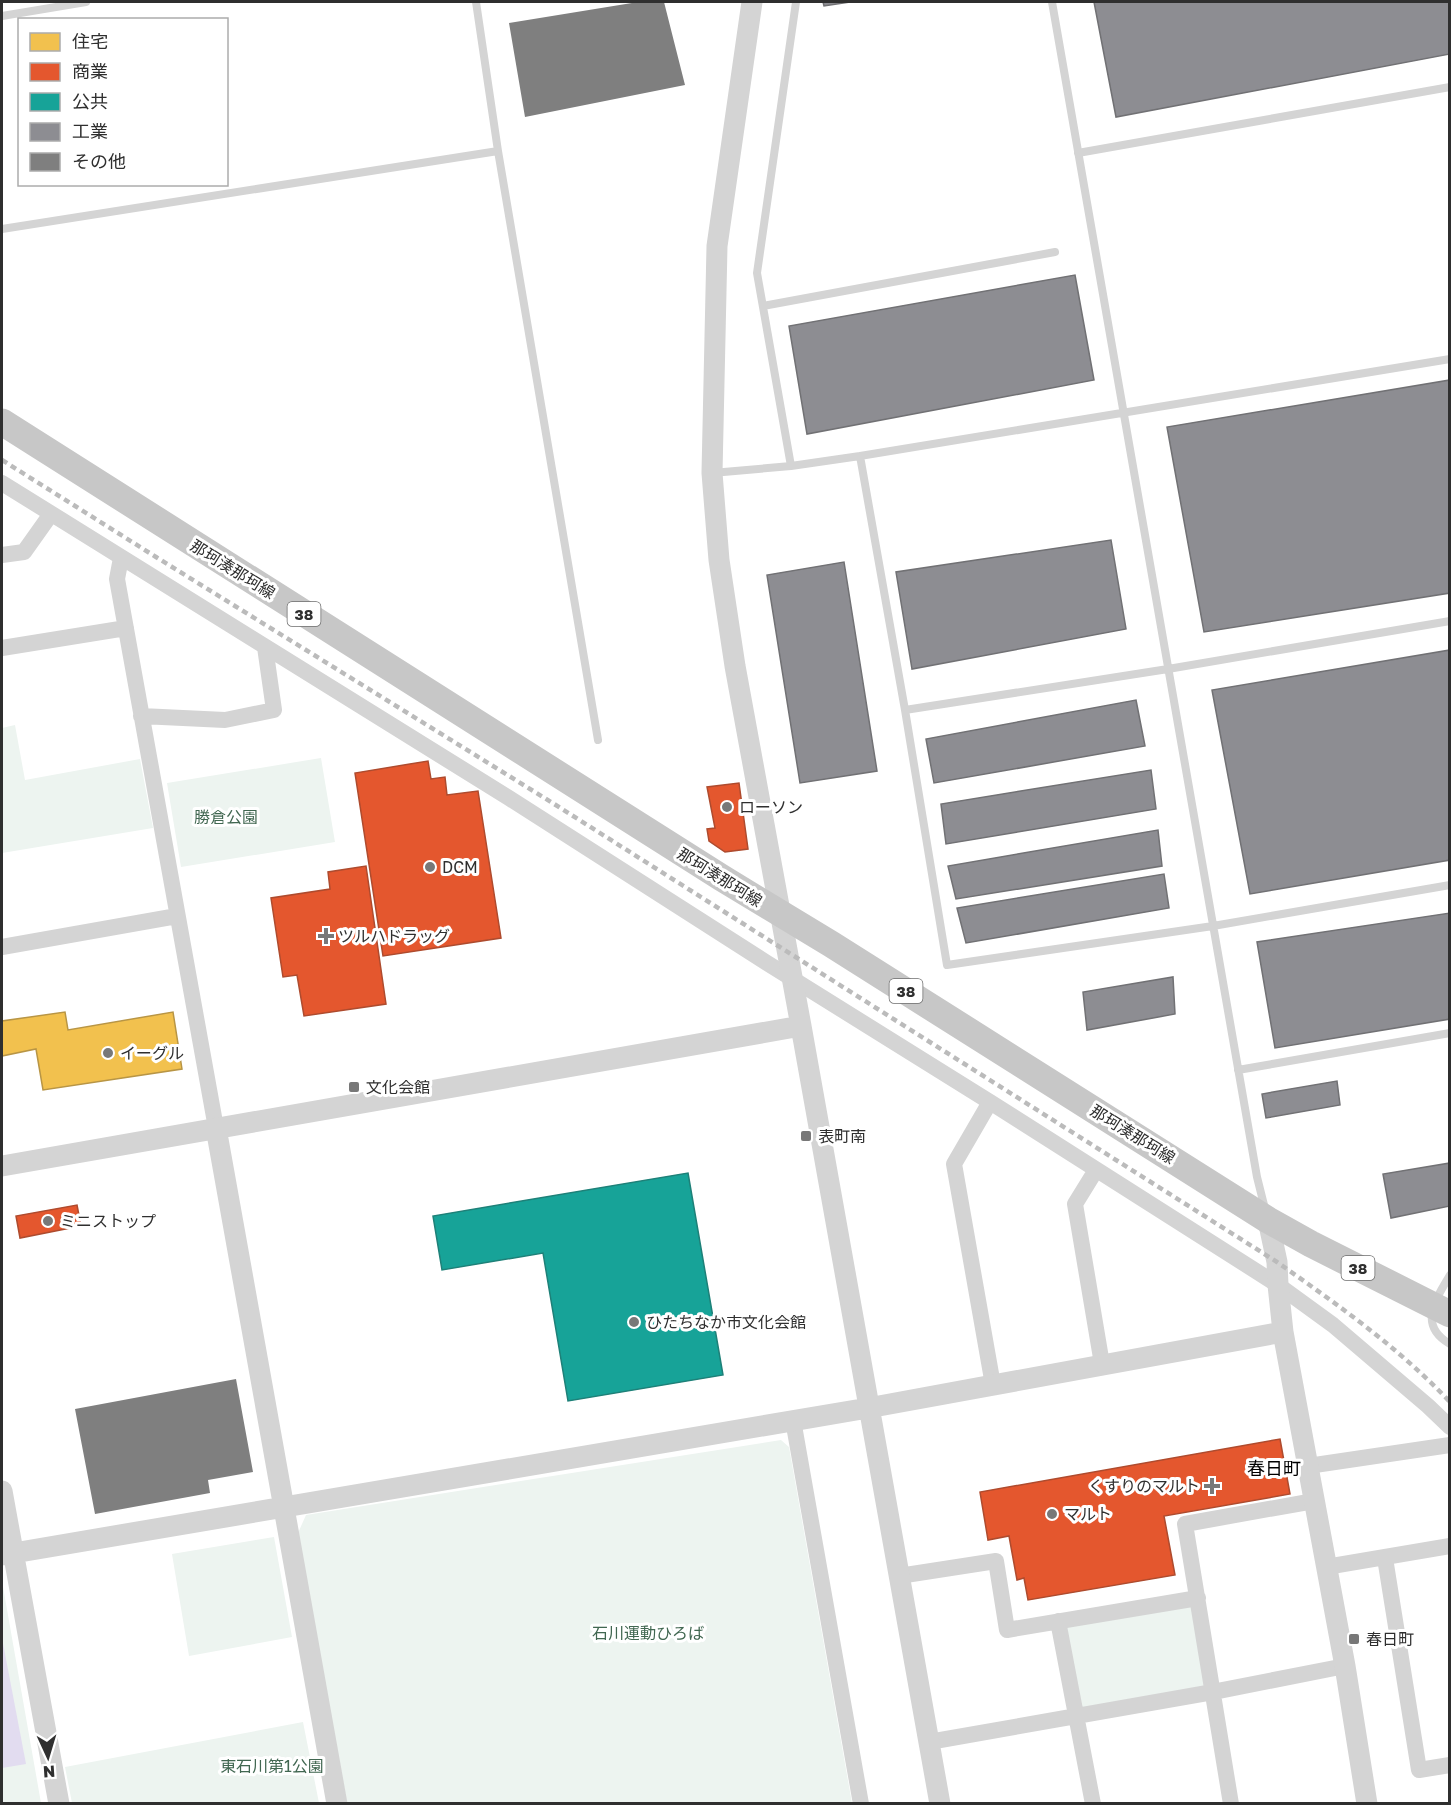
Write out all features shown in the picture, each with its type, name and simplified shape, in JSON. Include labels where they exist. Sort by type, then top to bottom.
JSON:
[{"type":"main road","name":"那珂湊那珂線","points":[[2,422],[466,717],[1268,1220],[1441,1310]]},
{"type":"street","points":[[752,2],[717,246],[712,473],[719,560],[735,666],[940,1803]]},
{"type":"street","points":[[2,483],[509,798],[1278,1285],[1333,1325],[1428,1406],[1449,1427]]},
{"type":"street","points":[[2,555],[24,552],[51,514]]},
{"type":"street","points":[[121,558],[117,579],[337,1803]]},
{"type":"street","points":[[2,648],[126,628]]},
{"type":"street","points":[[141,716],[225,720],[274,710],[266,647]]},
{"type":"street","points":[[2,947],[177,916]]},
{"type":"street","points":[[2,1166],[801,1026]]},
{"type":"street","points":[[990,1102],[954,1164],[993,1384]]},
{"type":"street","points":[[1096,1170],[1075,1204],[1102,1364]]},
{"type":"street","points":[[1268,1220],[1277,1262],[1283,1332],[1345,1666],[1367,1803]]},
{"type":"street","points":[[8,1554],[868,1408],[1283,1332]]},
{"type":"street","points":[[793,1420],[861,1803]]},
{"type":"street","points":[[1308,1466],[1449,1445]]},
{"type":"street","points":[[2,1491],[8,1554],[59,1803]]},
{"type":"street","points":[[1231,1803],[1185,1524],[1314,1501]]},
{"type":"street","points":[[1326,1567],[1449,1546]]},
{"type":"street","points":[[1385,1558],[1419,1770],[1449,1765]]},
{"type":"street","points":[[899,1576],[996,1562],[1007,1630],[1198,1598]]},
{"type":"street","points":[[1058,1621],[1093,1803]]},
{"type":"street","points":[[928,1742],[1076,1717],[1345,1666]]},
{"type":"lane","points":[[2,16],[86,2]]},
{"type":"lane","points":[[476,2],[498,151],[598,740]]},
{"type":"lane","points":[[791,466],[757,273],[795,2]]},
{"type":"lane","points":[[1052,2],[1238,1070],[1260,1190],[1268,1220]]},
{"type":"lane","points":[[1078,153],[1449,87]]},
{"type":"lane","points":[[2,229],[498,151]]},
{"type":"lane","points":[[763,306],[1055,252]]},
{"type":"lane","points":[[712,473],[791,466],[860,456],[1449,359]]},
{"type":"lane","points":[[860,456],[948,965],[1213,926],[1449,885]]},
{"type":"lane","points":[[905,711],[1449,621]]},
{"type":"lane","points":[[1238,1070],[1449,1033]]},
{"type":"lane","points":[[1449,1275],[1441,1310],[1432,1326],[1441,1339],[1449,1344]]},
{"type":"green space","points":[[15,725],[25,780],[140,759],[153,828],[2,853],[2,728]]},
{"type":"green space","name":"勝倉公園","points":[[321,758],[335,842],[181,867],[167,783]]},
{"type":"green space","name":"石川運動ひろば","points":[[781,1440],[789,1447],[852,1803],[347,1803],[298,1533],[306,1515]]},
{"type":"green space","points":[[274,1537],[292,1637],[189,1656],[172,1554]]},
{"type":"green space","points":[[2,1581],[41,1803],[2,1803]]},
{"type":"green space","points":[[1198,1598],[1213,1692],[1076,1717],[1058,1621]]},
{"type":"green space","name":"東石川第1公園","points":[[303,1722],[319,1803],[72,1803],[65,1767]]},
{"type":"shaded area","points":[[2,1638],[26,1764],[2,1768]]},
{"type":"building: 住宅","name":"イーグル","points":[[65,1012],[68,1030],[173,1012],[182,1069],[43,1090],[36,1049],[2,1056],[2,1021]]},
{"type":"building: 商業","name":"DCM","points":[[428,761],[431,779],[445,777],[447,795],[478,791],[501,938],[383,956],[355,773]]},
{"type":"building: 商業","name":"ローソン","points":[[739,783],[748,849],[725,852],[709,841],[707,829],[715,828],[707,787]]},
{"type":"building: 商業","name":"ツルハドラッグ","points":[[366,866],[386,1004],[304,1016],[297,975],[283,977],[271,898],[330,889],[328,872]]},
{"type":"building: 商業","name":"ミニストップ","points":[[77,1205],[81,1226],[20,1238],[16,1216]]},
{"type":"building: 商業","points":[[1280,1439],[1290,1494],[1164,1516],[1175,1575],[1028,1600],[1024,1578],[1017,1580],[1009,1536],[988,1540],[980,1492]]},
{"type":"building: 公共","name":"ひたちなか市文化会館","points":[[688,1173],[723,1375],[568,1401],[543,1253],[442,1270],[433,1216]]},
{"type":"building: 工業","points":[[823,2],[850,2],[824,6]]},
{"type":"building: 工業","points":[[1094,2],[1450,2],[1450,54],[1116,117]]},
{"type":"building: 工業","points":[[1075,275],[1094,380],[807,434],[789,326]]},
{"type":"building: 工業","points":[[1450,380],[1450,593],[1204,632],[1167,427]]},
{"type":"building: 工業","points":[[1111,540],[1126,629],[912,669],[896,572]]},
{"type":"building: 工業","points":[[844,562],[877,771],[800,783],[767,575]]},
{"type":"building: 工業","points":[[1450,650],[1450,860],[1250,894],[1212,690]]},
{"type":"building: 工業","points":[[1136,700],[1145,746],[934,783],[926,739]]},
{"type":"building: 工業","points":[[1151,770],[1156,809],[946,844],[941,804]]},
{"type":"building: 工業","points":[[1158,830],[1162,866],[956,899],[948,866]]},
{"type":"building: 工業","points":[[1164,874],[1169,908],[966,943],[957,908]]},
{"type":"building: 工業","points":[[1450,913],[1450,1019],[1275,1048],[1257,942]]},
{"type":"building: 工業","points":[[1173,977],[1175,1014],[1087,1030],[1083,992]]},
{"type":"building: 工業","points":[[1337,1081],[1340,1105],[1266,1118],[1262,1094]]},
{"type":"building: 工業","points":[[1450,1163],[1450,1206],[1391,1218],[1383,1174]]},
{"type":"building: その他","points":[[638,2],[664,2],[685,85],[525,117],[509,23]]},
{"type":"building: その他","points":[[236,1379],[253,1472],[208,1480],[210,1493],[95,1514],[75,1409]]},
{"type":"railway","points":[[2,460],[551,802],[1277,1262],[1388,1345],[1450,1402]]},
{"type":"place","name":"ローソン","points":[[727,807]]},
{"type":"place","name":"DCM","points":[[430,867]]},
{"type":"place","name":"ツルハドラッグ","points":[[326,936]]},
{"type":"place","name":"イーグル","points":[[108,1053]]},
{"type":"place","name":"文化会館","points":[[354,1087]]},
{"type":"place","name":"表町南","points":[[806,1136]]},
{"type":"place","name":"ミニストップ","points":[[48,1221]]},
{"type":"place","name":"ひたちなか市文化会館","points":[[634,1322]]},
{"type":"place","name":"くすりのマルト","points":[[1212,1486]]},
{"type":"place","name":"マルト","points":[[1052,1514]]},
{"type":"place","name":"春日町","points":[[1354,1639]]},
{"type":"district","name":"春日町","points":[[1274,1468]]}]
